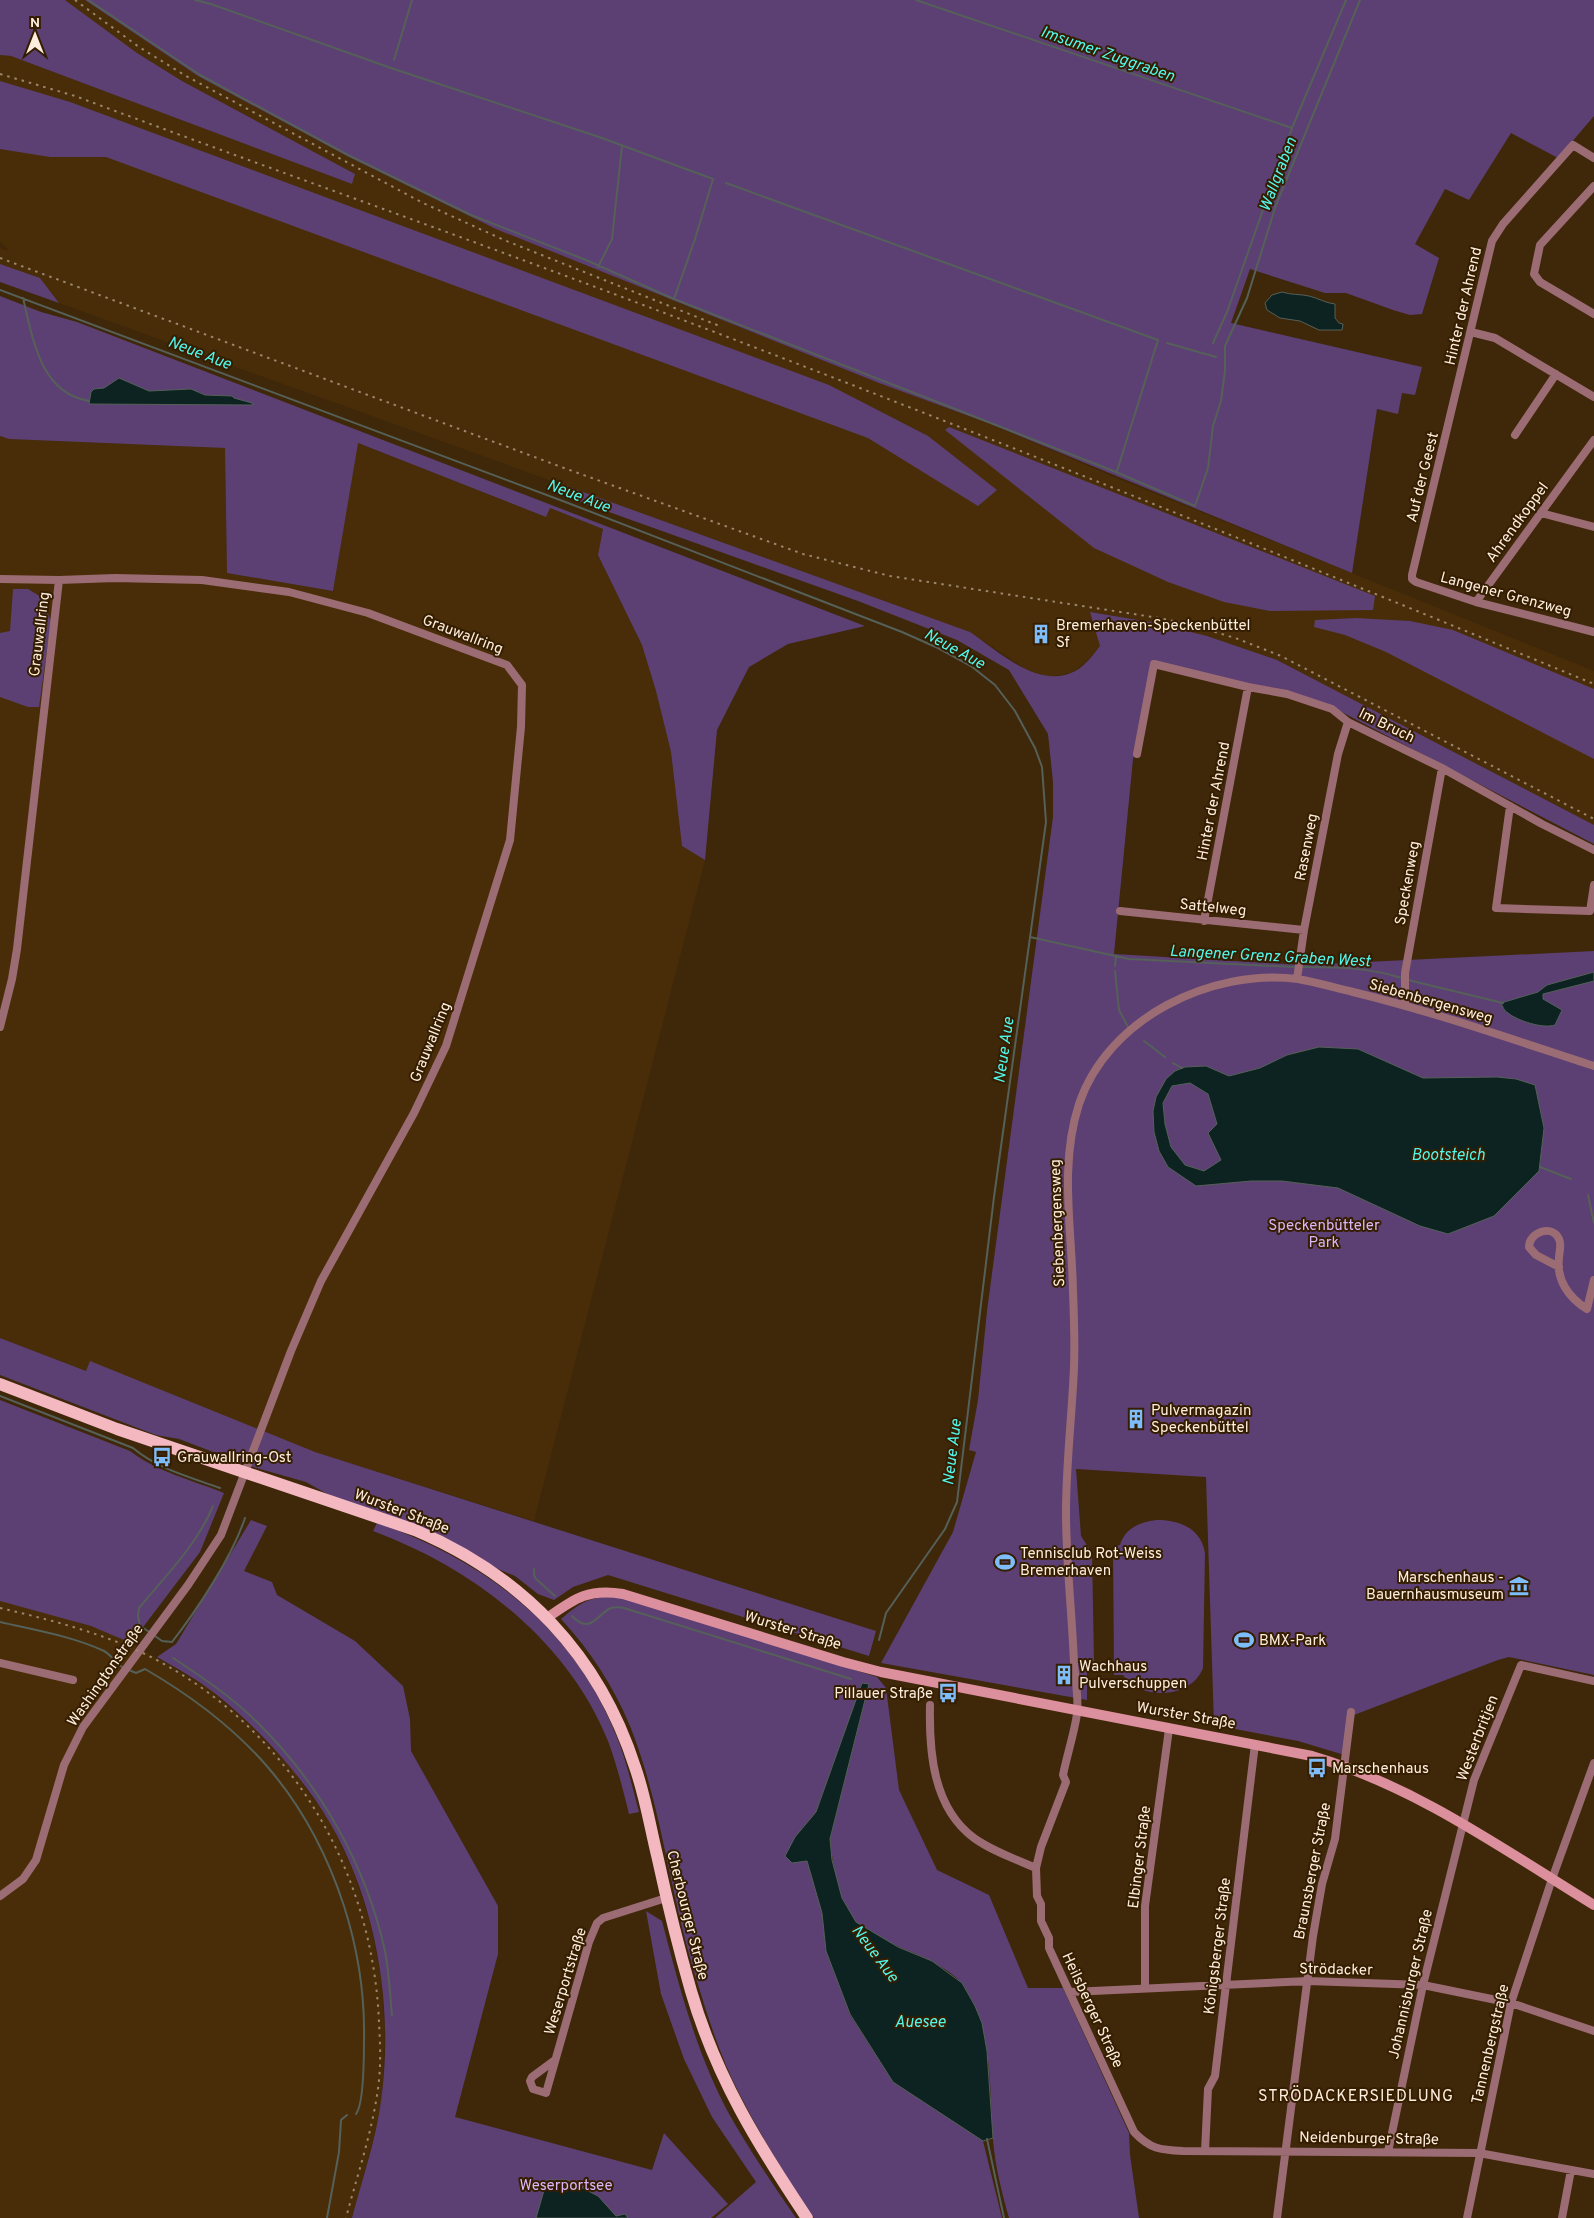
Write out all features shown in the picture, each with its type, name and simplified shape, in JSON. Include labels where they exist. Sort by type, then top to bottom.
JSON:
[{"type":"main road","name":"Wurster Straße","points":[[0,1384],[117,1429],[376,1516],[439,1540],[496,1576],[533,1605],[546,1618]]},
{"type":"main road","name":"Cherbourger Straße","points":[[546,1618],[589,1667],[616,1716],[641,1786],[666,1898],[691,1992],[725,2082],[758,2143],[807,2218]]},
{"type":"street","name":"Hinter der Ahrend","points":[[1459,382],[1492,241],[1503,224],[1572,145],[1594,158]]},
{"type":"street","points":[[1594,186],[1540,245],[1534,274],[1540,282],[1594,314]]},
{"type":"street","points":[[1471,332],[1495,338],[1594,396]]},
{"type":"street","points":[[1515,435],[1556,374]]},
{"type":"street","name":"Auf der Geest","points":[[1412,578],[1459,382]]},
{"type":"street","name":"Ahrendkoppel","points":[[1476,602],[1594,440]]},
{"type":"street","points":[[1541,513],[1594,527]]},
{"type":"street","name":"Grauwallring","points":[[0,1027],[12,979],[17,949],[59,580],[115,578],[202,580],[289,592],[368,613],[495,659],[507,665],[522,685],[522,727],[510,840],[446,1046],[414,1113],[321,1281],[291,1351],[264,1427],[244,1472]]},
{"type":"street","name":"Langener Grenzweg","points":[[1412,578],[1416,582],[1476,602],[1594,632]]},
{"type":"street","points":[[0,579],[59,580]]},
{"type":"street","name":"Im Bruch","points":[[1137,754],[1154,664],[1248,688],[1287,694],[1332,709],[1348,722],[1442,768],[1594,850]]},
{"type":"street","name":"Hinter der Ahrend","points":[[1204,920],[1248,688]]},
{"type":"street","name":"Rasenweg","points":[[1297,979],[1304,930],[1338,754],[1348,722]]},
{"type":"street","name":"Speckenweg","points":[[1405,1005],[1405,973],[1442,768]]},
{"type":"street","points":[[1510,806],[1496,908],[1590,911],[1594,885]]},
{"type":"street","name":"Sattelweg","points":[[1120,911],[1304,930]]},
{"type":"street","name":"Siebenbergensweg","points":[[1077,1712],[1066,1513],[1074,1364],[1073,1261],[1067,1185],[1068,1156],[1078,1110],[1093,1076],[1113,1046],[1126,1034],[1175,1001],[1201,989],[1232,981],[1297,979],[1405,1005],[1594,1066]]},
{"type":"street","points":[[1559,1267],[1540,1258],[1530,1248],[1531,1239],[1536,1234],[1547,1231],[1555,1233],[1560,1239],[1559,1267],[1566,1291],[1587,1310],[1594,1280]]},
{"type":"street","name":"Washingtonstraße","points":[[0,1896],[23,1879],[36,1860],[64,1765],[83,1727],[199,1570],[221,1535],[244,1472]]},
{"type":"street","name":"Wurster Straße","points":[[546,1618],[575,1598],[590,1593],[608,1592],[658,1605],[850,1664],[934,1684],[1312,1756],[1344,1766],[1409,1794],[1462,1823],[1594,1905]]},
{"type":"street","points":[[0,1663],[73,1680]]},
{"type":"street","name":"Westerbritjen","points":[[1462,1823],[1474,1780],[1521,1664],[1594,1682]]},
{"type":"street","points":[[930,1705],[930,1733],[935,1774],[944,1802],[952,1816],[962,1828],[985,1846],[1036,1868]]},
{"type":"street","name":"Heilsberger Straße","points":[[1077,1712],[1063,1775],[1066,1782],[1041,1847],[1036,1868],[1037,1896],[1041,1904],[1041,1921],[1049,1938],[1049,1948],[1071,1992],[1134,2132],[1144,2142]]},
{"type":"street","name":"Braunsberger Straße","points":[[1277,2218],[1322,1884],[1335,1839],[1351,1712]]},
{"type":"street","name":"Elbinger Straße","points":[[1145,1988],[1145,1906],[1169,1729]]},
{"type":"street","name":"Königsberger Straße","points":[[1204,2151],[1208,2089],[1216,2076],[1255,1744]]},
{"type":"street","name":"Tannenbergstraße","points":[[1467,2218],[1511,2003],[1552,1879],[1590,1784],[1594,1763]]},
{"type":"street","name":"Johannisburger Straße","points":[[1388,2152],[1423,1985],[1462,1823]]},
{"type":"street","name":"Weserportstraße","points":[[555,2060],[589,1942],[597,1923],[611,1914],[666,1898]]},
{"type":"street","name":"Strödacker","points":[[1071,1992],[1308,1981],[1423,1985],[1511,2003],[1594,2031]]},
{"type":"street","name":"Neidenburger Straße","points":[[1144,2142],[1159,2150],[1479,2153],[1594,2174]]},
{"type":"street","points":[[1562,2218],[1572,2170]]},
{"type":"shaded area","points":[[65,0],[85,0],[198,76],[347,156],[496,229],[879,383],[988,423],[1119,479],[1594,671],[1594,825],[1277,660],[1207,636],[1150,622],[1091,612],[1100,646],[1088,660],[1072,673],[1047,677],[1026,669],[970,632],[59,303],[40,278],[0,264],[0,248],[9,251],[0,241],[0,55],[11,56],[352,184],[355,174],[182,81],[137,53]]},
{"type":"shaded area","points":[[0,436],[9,439],[225,448],[227,573],[333,591],[357,443],[546,517],[550,508],[603,529],[598,555],[642,645],[656,691],[671,752],[682,846],[705,860],[534,1521],[314,1452],[90,1362],[86,1371],[0,1338]]},
{"type":"shaded area","points":[[0,1601],[62,1617],[119,1636],[208,1688],[251,1726],[292,1769],[330,1822],[353,1871],[370,1922],[381,1977],[385,2034],[382,2099],[352,2218],[0,2218]]},
{"type":"green space","points":[[0,0],[65,0],[137,53],[182,81],[355,174],[352,184],[11,56],[0,55]]},
{"type":"green space","points":[[85,0],[1594,0],[1594,116],[1558,158],[1511,133],[1469,200],[1445,189],[1415,244],[1439,258],[1422,314],[1410,315],[1346,293],[1325,293],[1250,269],[1231,323],[1422,367],[1415,395],[1402,393],[1398,414],[1377,409],[1352,573],[988,423],[879,383],[496,229],[347,156],[198,76]]},
{"type":"green space","points":[[0,81],[70,102],[829,385],[928,436],[997,490],[978,506],[868,438],[106,157],[50,157],[0,149]]},
{"type":"green space","points":[[0,264],[40,278],[59,303],[0,282]]},
{"type":"green space","points":[[0,296],[41,312],[77,322],[865,626],[788,644],[749,667],[717,730],[705,860],[682,846],[671,752],[656,691],[642,645],[598,555],[603,529],[550,508],[546,517],[358,443],[333,591],[227,573],[225,448],[9,439],[0,436]]},
{"type":"green space","points":[[949,427],[1375,596],[1373,610],[1270,611],[1224,602],[1168,582],[1094,548],[945,430]]},
{"type":"green space","name":"Speckenbütteler Park","points":[[561,484],[970,632],[1018,665],[1044,675],[1057,676],[1079,669],[1100,646],[1090,612],[1150,622],[1207,636],[1277,660],[1594,825],[1594,844],[1334,708],[1152,663],[1133,759],[1114,954],[1304,965],[1594,951],[1594,1675],[1509,1657],[1498,1660],[1354,1715],[1348,1756],[1298,1741],[1214,1725],[1206,1477],[1076,1469],[1081,1536],[1092,1553],[1094,1662],[1087,1662],[1087,1700],[881,1663],[953,1532],[976,1452],[969,1450],[978,1400],[987,1311],[1053,817],[1053,782],[1048,734],[1009,670],[957,640],[858,601],[553,492]]},
{"type":"green space","points":[[13,589],[28,589],[41,597],[51,621],[39,707],[28,707],[0,697],[0,633],[10,631]]},
{"type":"green space","points":[[1356,618],[1410,621],[1453,630],[1594,689],[1594,759],[1386,652],[1345,635],[1314,627],[1315,620]]},
{"type":"green space","points":[[0,1338],[86,1371],[90,1361],[315,1452],[876,1631],[869,1656],[608,1575],[573,1587],[554,1600],[538,1594],[515,1576],[498,1569],[438,1534],[336,1499],[306,1482],[250,1466],[179,1439],[156,1435],[0,1375]]},
{"type":"green space","points":[[0,1400],[130,1451],[163,1470],[224,1493],[200,1552],[131,1643],[91,1626],[0,1601]]},
{"type":"green space","points":[[251,1520],[267,1526],[244,1571],[272,1582],[277,1595],[355,1641],[403,1686],[410,1719],[411,1751],[498,1906],[498,1954],[455,2117],[652,2170],[664,2133],[728,2204],[711,2218],[352,2218],[376,2130],[381,2101],[385,2030],[378,1958],[360,1888],[346,1854],[330,1823],[291,1768],[259,1733],[225,1702],[190,1676],[157,1657],[176,1644]]},
{"type":"green space","points":[[1165,1520],[1188,1527],[1199,1537],[1205,1553],[1203,1668],[1197,1678],[1188,1686],[1177,1691],[1165,1693],[1141,1689],[1123,1675],[1114,1675],[1113,1546],[1120,1545],[1129,1530],[1139,1524]]},
{"type":"green space","points":[[377,1523],[416,1538],[488,1578],[520,1602],[550,1630],[576,1662],[598,1696],[620,1744],[639,1812],[629,1814],[608,1741],[590,1704],[568,1671],[542,1640],[513,1612],[480,1587],[446,1565],[373,1531]]},
{"type":"green space","points":[[612,1596],[627,1599],[877,1677],[886,1688],[899,1790],[937,1870],[989,1895],[1028,1988],[1063,1988],[1129,2133],[1130,2155],[1139,2218],[1009,2218],[994,2150],[990,2080],[985,2040],[973,2003],[963,1985],[948,1971],[860,1926],[845,1905],[837,1883],[830,1839],[869,1685],[862,1683],[816,1812],[795,1837],[807,1861],[822,1913],[826,1951],[850,2015],[893,2082],[983,2141],[1002,2218],[814,2218],[757,2127],[732,2080],[719,2049],[685,1938],[650,1785],[630,1726],[617,1697],[600,1670],[582,1643],[561,1619],[584,1602]]},
{"type":"green space","points":[[646,1911],[662,1921],[689,2018],[707,2066],[728,2112],[769,2179],[796,2218],[715,2218],[756,2182],[712,2117],[684,2059],[661,1994]]},
{"type":"water","points":[[1282,292],[1309,296],[1335,304],[1335,318],[1339,323],[1343,324],[1342,330],[1319,330],[1300,321],[1280,318],[1267,310],[1265,303],[1272,295]]},
{"type":"water","points":[[119,378],[149,391],[191,389],[205,395],[232,396],[253,405],[89,404],[91,392],[94,389],[104,388]]},
{"type":"water","points":[[1594,972],[1594,981],[1543,994],[1543,999],[1562,1010],[1555,1025],[1544,1026],[1524,1021],[1512,1016],[1504,1009],[1501,1003],[1538,992],[1547,985]]},
{"type":"water","name":"Bootsteich","points":[[1319,1047],[1358,1049],[1423,1078],[1497,1077],[1516,1079],[1535,1085],[1544,1128],[1539,1171],[1494,1216],[1448,1234],[1420,1226],[1338,1188],[1282,1181],[1251,1181],[1196,1186],[1168,1167],[1159,1151],[1154,1132],[1153,1111],[1156,1097],[1166,1079],[1175,1071],[1185,1067],[1206,1066],[1229,1076],[1260,1068],[1287,1055]],"holes":[[[1190,1083],[1208,1094],[1217,1124],[1208,1133],[1221,1160],[1204,1171],[1185,1165],[1171,1147],[1165,1124],[1163,1103],[1172,1086]]]},
{"type":"water","name":"Auesee","points":[[862,1683],[869,1684],[830,1839],[832,1860],[842,1898],[856,1922],[898,1947],[932,1961],[962,1983],[982,2023],[987,2051],[993,2138],[983,2141],[893,2082],[850,2014],[826,1951],[822,1913],[807,1861],[792,1863],[785,1856],[795,1837],[816,1812]]},
{"type":"water","name":"Weserportsee","points":[[547,2180],[567,2180],[598,2196],[616,2216],[625,2214],[628,2218],[536,2218]]},
{"type":"waterway","name":"Wallgraben","points":[[88,0],[200,75],[348,155],[471,215],[586,260],[674,299],[1116,472],[1195,506],[1208,468],[1213,426],[1221,401],[1225,371],[1225,346],[1247,298],[1276,205],[1360,0]]},
{"type":"waterway","points":[[195,0],[602,138],[713,179],[674,299]]},
{"type":"waterway","points":[[394,60],[412,0]]},
{"type":"waterway","name":"Imsumer Zuggraben","points":[[916,0],[1292,128]]},
{"type":"waterway","name":"Wallgraben","points":[[1213,343],[1227,312],[1292,128],[1346,0]]},
{"type":"waterway","points":[[598,267],[612,239],[622,146]]},
{"type":"waterway","points":[[726,183],[1158,340],[1117,471]]},
{"type":"waterway","name":"Neue Aue","points":[[0,290],[568,503],[902,632],[938,648],[971,666],[995,685],[1015,711],[1035,748],[1042,767],[1046,822],[994,1197],[957,1502],[945,1529],[886,1613],[879,1640]]},
{"type":"waterway","points":[[23,298],[35,346],[49,376],[59,387],[73,396],[89,401]]},
{"type":"waterway","points":[[1167,343],[1216,357]]},
{"type":"waterway","name":"Langener Grenz Graben West","points":[[1030,937],[1129,959],[1295,967]]},
{"type":"waterway","points":[[1115,966],[1116,956]]},
{"type":"waterway","name":"Langener Grenz Graben West","points":[[1300,967],[1364,970],[1402,978]]},
{"type":"waterway","points":[[1115,971],[1119,1010],[1128,1027]]},
{"type":"waterway","name":"Langener Grenz Graben West","points":[[1408,980],[1503,1003]]},
{"type":"waterway","points":[[1144,1041],[1165,1057]]},
{"type":"waterway","points":[[1173,1063],[1182,1068]]},
{"type":"waterway","points":[[1540,1167],[1571,1179]]},
{"type":"waterway","points":[[1588,1195],[1594,1223]]},
{"type":"waterway","points":[[0,1396],[133,1448],[153,1462],[220,1488]]},
{"type":"waterway","points":[[151,1633],[140,1626],[139,1608],[190,1547],[213,1506]]},
{"type":"waterway","points":[[155,1636],[162,1641],[172,1642],[213,1583],[232,1549],[245,1518]]},
{"type":"waterway","points":[[534,1569],[536,1579],[555,1596]]},
{"type":"waterway","points":[[572,1616],[579,1622],[589,1624],[611,1608],[624,1608],[851,1679]]},
{"type":"waterway","points":[[0,1622],[79,1641],[107,1653],[124,1668]]},
{"type":"waterway","points":[[173,1658],[206,1680],[257,1722],[301,1772],[338,1828],[353,1857],[377,1919],[385,1951],[392,2015]]},
{"type":"waterway","points":[[129,1670],[136,1673],[145,1669],[181,1691],[242,1740],[292,1798],[312,1831],[329,1867],[344,1906],[360,1972],[364,2023],[364,2056],[361,2100],[356,2114]]},
{"type":"waterway","points":[[327,2218],[339,2152],[341,2120],[347,2115]]},
{"type":"waterway","name":"Neue Aue","points":[[987,2139],[1004,2218]]},
{"type":"railway","points":[[75,0],[139,47],[186,76],[423,203],[504,240],[722,327]]},
{"type":"railway","points":[[0,74],[75,96],[526,261],[842,381],[1094,480],[1594,684]]},
{"type":"railway","points":[[0,258],[564,468],[803,554],[890,576],[1159,618],[1196,626],[1238,639],[1281,656],[1594,819]]},
{"type":"railway","points":[[0,1608],[58,1622],[133,1648],[200,1687],[244,1722],[282,1763],[314,1809],[341,1858],[360,1911],[373,1966],[379,2023],[380,2066],[377,2098],[370,2132],[346,2218]]},
{"type":"place","name":"Bremerhaven-Speckenbüttel Sf","points":[[1041,634]]},
{"type":"place","name":"Pulvermagazin Speckenbüttel","points":[[1136,1419]]},
{"type":"place","name":"Grauwallring-Ost","points":[[162,1457]]},
{"type":"place","name":"Tennisclub Rot-Weiss Bremerhaven","points":[[1005,1562]]},
{"type":"place","name":"Marschenhaus - Bauernhausmuseum","points":[[1519,1586]]},
{"type":"place","name":"BMX-Park","points":[[1244,1640]]},
{"type":"place","name":"Wachhaus Pulverschuppen","points":[[1064,1675]]},
{"type":"place","name":"Pillauer Straße","points":[[948,1693]]},
{"type":"place","name":"Marschenhaus","points":[[1317,1768]]},
{"type":"district","name":"STRÖDACKERSIEDLUNG","points":[[1356,2095]]}]
